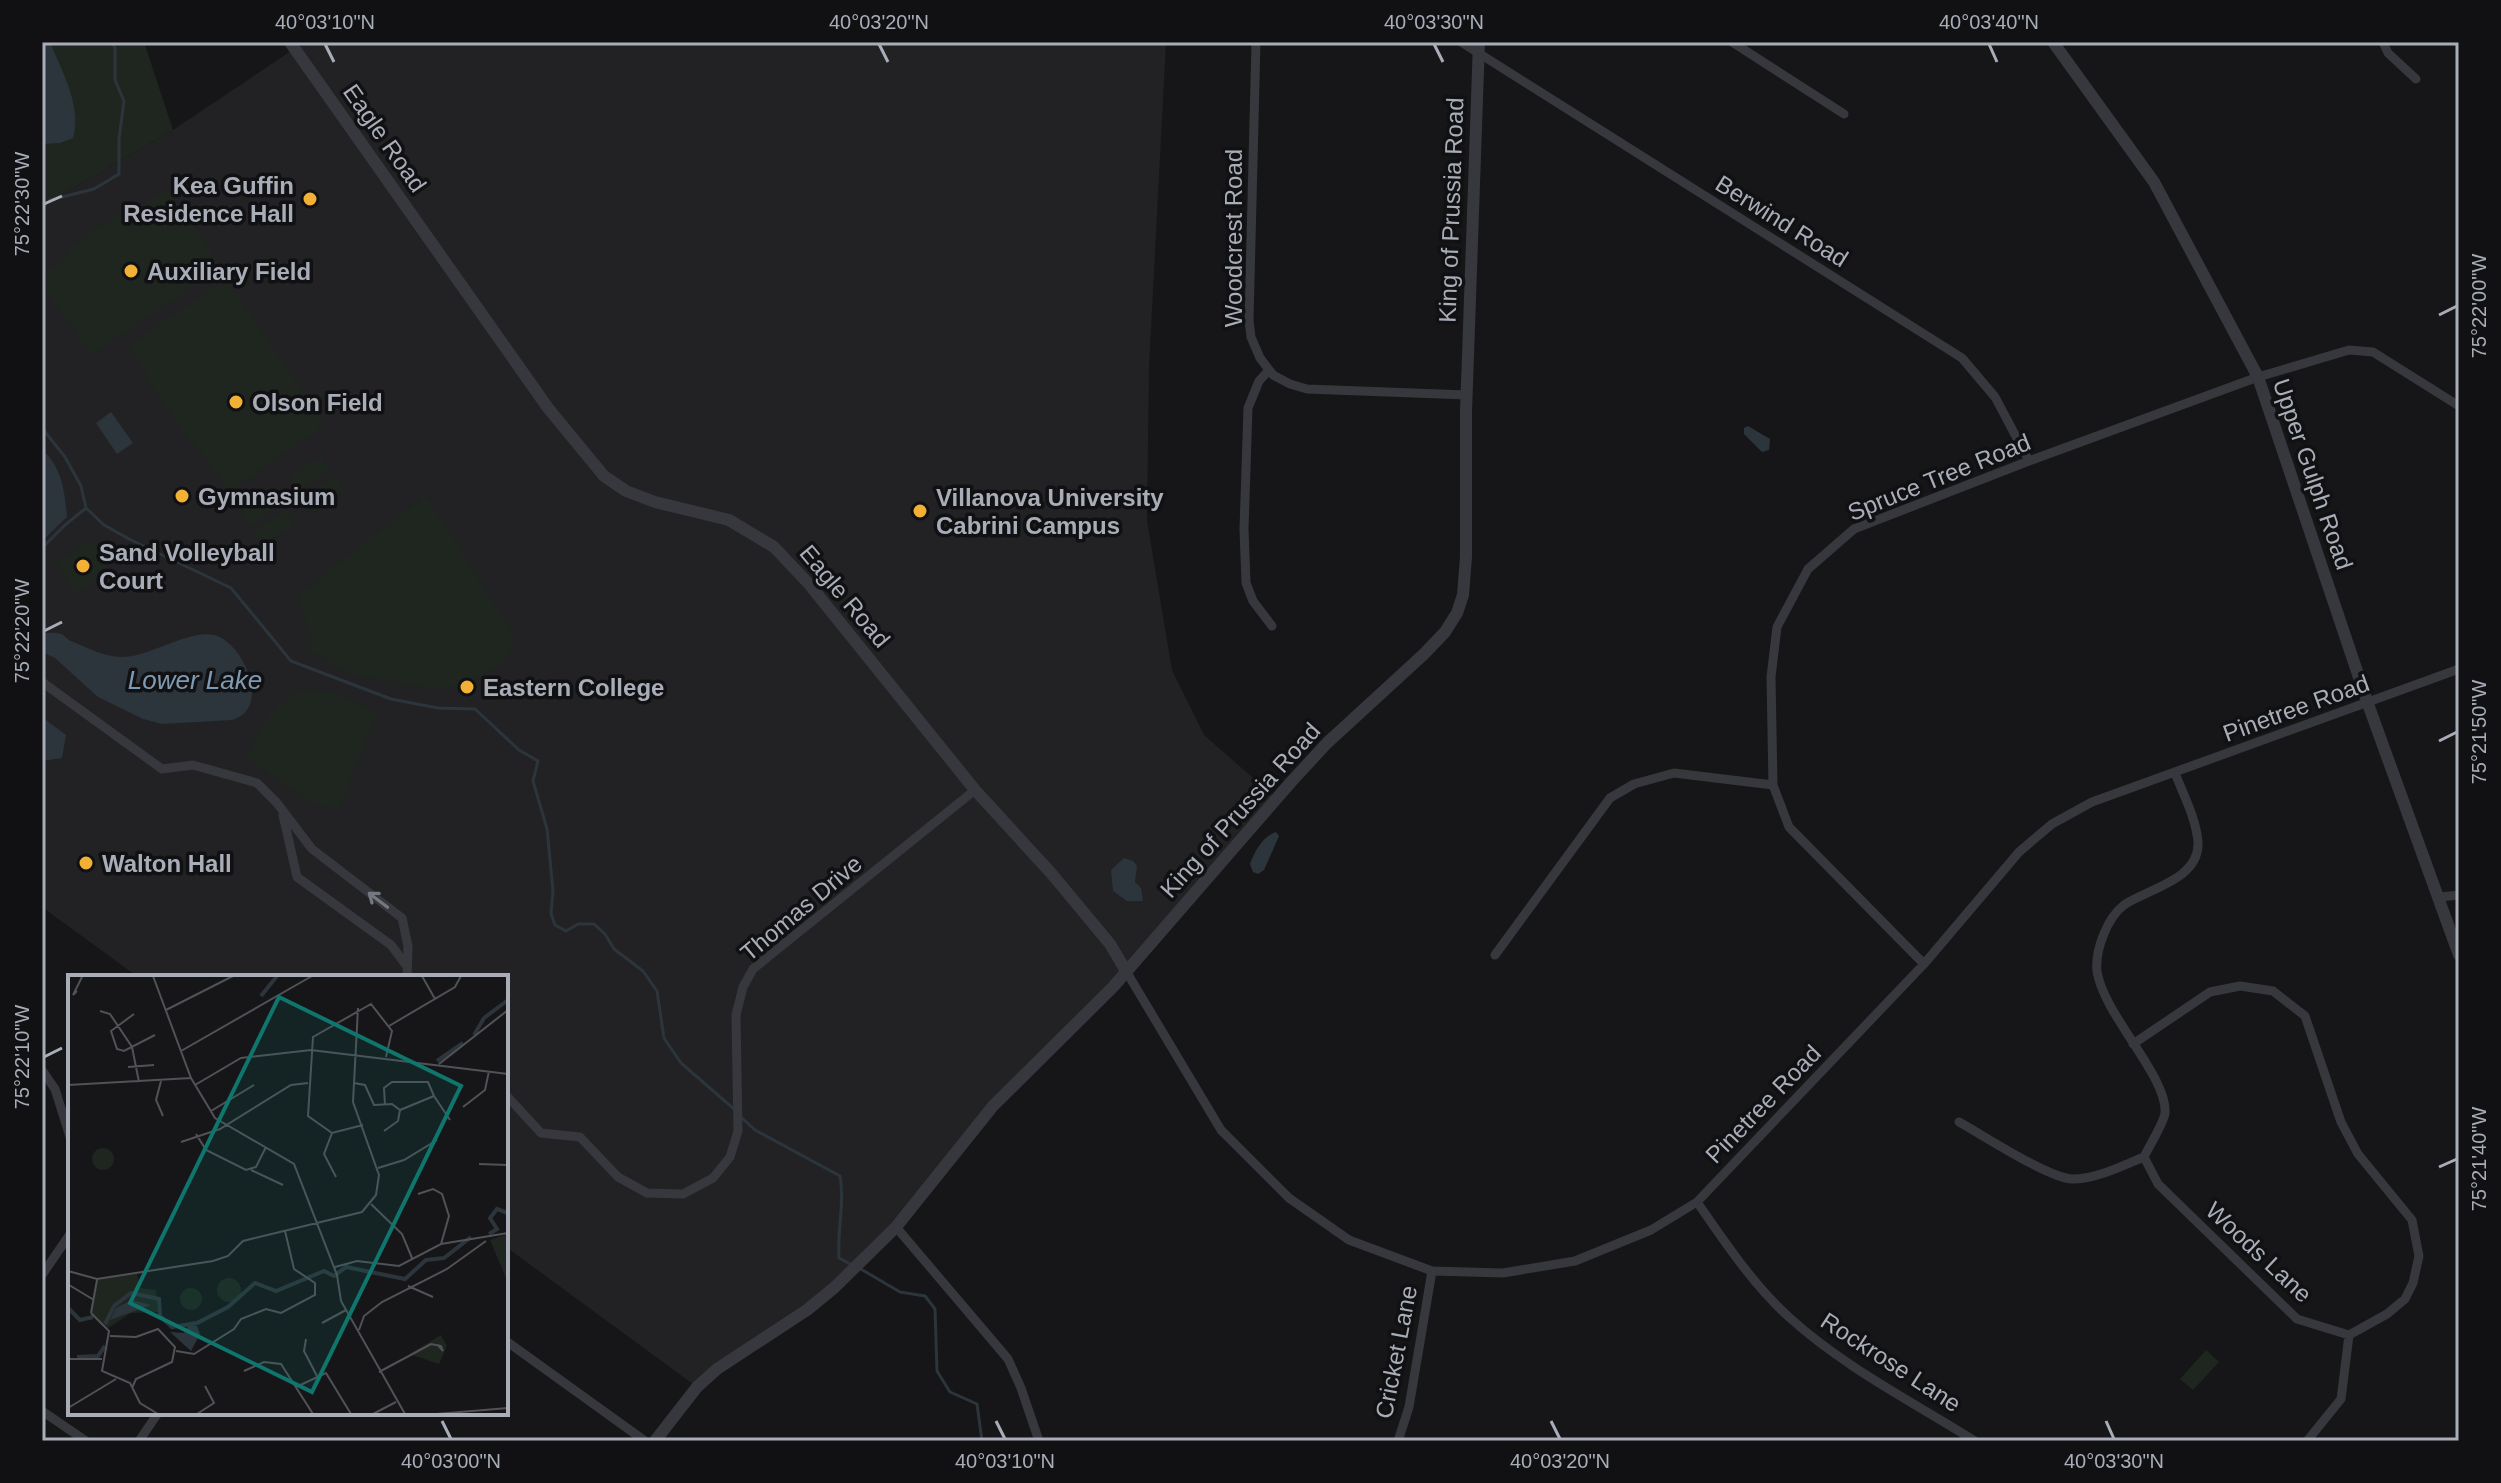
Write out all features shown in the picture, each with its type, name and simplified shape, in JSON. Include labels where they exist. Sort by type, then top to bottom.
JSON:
[{"type":"street","name":"Eagle Road","points":[[290,42],[548,408],[604,476],[626,491],[655,502],[729,520],[774,547],[809,584],[975,790],[1110,944],[1126,971]]},
{"type":"street","name":"Woodcrest Road","points":[[1256,42],[1249,320],[1251,337],[1269,370]]},
{"type":"street","name":"Berwind Road","points":[[1461,42],[1478,47],[1962,358],[1995,397],[2029,461]]},
{"type":"street","points":[[1732,42],[1844,114]]},
{"type":"street","name":"Upper Gulph Road","points":[[2053,42],[2154,182],[2258,377],[2368,704],[2459,955]]},
{"type":"street","points":[[2383,42],[2388,53],[2416,79]]},
{"type":"street","name":"King of Prussia Road","points":[[655,1441],[697,1387],[717,1369],[807,1310],[896,1227],[993,1106],[1126,971],[1327,743],[1424,654],[1445,632],[1457,613],[1465,579],[1467,395],[1478,47]]},
{"type":"street","name":"Spruce Tree Road","points":[[1924,964],[1789,827],[1773,785],[1771,677],[1777,627],[1808,569],[1854,529],[2258,377],[2349,350],[2373,352],[2459,406]]},
{"type":"street","points":[[1272,626],[1253,601],[1246,583],[1244,529],[1248,408],[1259,381],[1269,370],[1281,379],[1307,389],[1467,395]]},
{"type":"street","name":"Pinetree Road","points":[[1126,971],[1221,1130],[1289,1198],[1349,1240],[1432,1271],[1503,1273],[1575,1261],[1651,1230],[1697,1202],[1924,964],[2019,852],[2052,824],[2092,802],[2459,669]]},
{"type":"street","points":[[42,682],[162,769],[193,765],[257,783],[312,849],[402,918],[408,946],[407,975]]},
{"type":"street","points":[[1495,955],[1610,798],[1634,784],[1674,773],[1773,785]]},
{"type":"street","points":[[1959,1122],[2047,1171],[2068,1179],[2092,1177],[2144,1157],[2165,1113],[2160,1089],[2104,992],[2097,970],[2100,938],[2122,906],[2169,884],[2189,868],[2199,845],[2194,822],[2175,773]]},
{"type":"street","name":"Thomas Drive","points":[[508,1097],[541,1133],[580,1137],[618,1177],[647,1193],[683,1194],[713,1178],[730,1157],[738,1131],[736,1015],[743,987],[753,969],[975,790]]},
{"type":"street","points":[[283,811],[297,877],[391,945],[406,965]]},
{"type":"street","points":[[2440,897],[2459,895]]},
{"type":"street","points":[[2133,1044],[2210,992],[2240,986],[2273,991],[2305,1016],[2341,1122],[2358,1154],[2412,1220],[2419,1256],[2413,1283],[2405,1299],[2387,1314],[2349,1335],[2341,1399],[2307,1441]]},
{"type":"street","points":[[42,1070],[55,1089],[68,1131]]},
{"type":"street","name":"Woods Lane","points":[[2144,1157],[2158,1184],[2297,1319],[2349,1335]]},
{"type":"street","name":"Rockrose Lane","points":[[1697,1202],[1739,1262],[1788,1316],[1827,1349],[1975,1441]]},
{"type":"street","points":[[896,1227],[1008,1359],[1039,1441]]},
{"type":"street","points":[[42,1275],[68,1237]]},
{"type":"street","name":"Cricket Lane","points":[[1398,1441],[1409,1407],[1432,1271]]},
{"type":"street","points":[[508,1342],[645,1441]]},
{"type":"street","points":[[42,1411],[86,1441]]},
{"type":"street","points":[[139,1441],[157,1415]]},
{"type":"shaded area","points":[[42,42],[144,42],[173,130],[42,206]]},
{"type":"shaded area","name":"Eastern College","points":[[290,42],[1166,42],[1149,367],[1147,521],[1172,670],[1204,735],[1276,798],[1113,987],[993,1106],[851,1272],[697,1387],[508,1248],[508,975],[135,975],[42,907],[42,206],[173,130],[294,49]]},
{"type":"shaded area","name":"Auxiliary Field","points":[[168,189],[221,267],[91,356],[42,283],[42,275],[67,257],[70,247],[131,206],[140,207]]},
{"type":"shaded area","name":"Olson Field","points":[[226,279],[325,424],[229,492],[147,379],[147,374],[128,346]]},
{"type":"shaded area","points":[[321,456],[331,470],[299,492],[290,477]]},
{"type":"shaded area","points":[[335,476],[345,490],[313,512],[303,498]]},
{"type":"shaded area","points":[[272,489],[282,504],[250,525],[240,511]]},
{"type":"shaded area","points":[[424,497],[429,499],[516,639],[503,661],[469,684],[436,689],[352,675],[310,651],[312,638],[296,596]]},
{"type":"shaded area","points":[[286,509],[295,524],[264,545],[254,531]]},
{"type":"shaded area","name":"Sand Volleyball Court","points":[[92,540],[110,572],[75,593],[56,561]]},
{"type":"shaded area","points":[[313,690],[332,692],[377,713],[339,808],[329,808],[304,798],[246,757],[270,713],[278,705],[299,693]]},
{"type":"shaded area","points":[[2206,1350],[2219,1362],[2193,1390],[2180,1379]]},
{"type":"water","points":[[42,42],[50,42],[73,101],[73,138],[60,143],[42,144]]},
{"type":"water","points":[[111,412],[133,443],[117,454],[96,423]]},
{"type":"water","points":[[1748,426],[1770,439],[1769,450],[1762,452],[1744,434],[1744,428]]},
{"type":"water","points":[[42,450],[58,472],[67,517],[42,541]]},
{"type":"water","name":"Lower Lake","points":[[42,633],[59,633],[96,652],[124,657],[192,636],[214,635],[224,640],[243,661],[252,689],[251,702],[244,713],[232,720],[162,724],[143,719],[98,697],[55,658],[42,652]]},
{"type":"water","points":[[42,717],[66,735],[62,758],[42,761]]},
{"type":"water","points":[[1276,832],[1279,836],[1264,870],[1258,874],[1253,872],[1250,864],[1257,849]]},
{"type":"water","points":[[1124,858],[1137,866],[1135,882],[1141,888],[1143,901],[1127,901],[1113,891],[1111,870]]},
{"type":"waterway","points":[[42,208],[50,200],[94,189],[119,174],[124,101],[115,80],[115,48],[112,42]]},
{"type":"waterway","points":[[42,428],[65,457],[81,486],[86,508],[104,525],[231,588],[291,661],[391,699],[438,708],[475,709],[519,750],[538,761],[533,781],[547,829],[553,891],[551,914],[555,925],[566,931],[578,924],[594,924],[614,949],[643,971],[657,991],[664,1038],[681,1063],[734,1109]]},
{"type":"waterway","points":[[42,548],[86,508]]},
{"type":"waterway","points":[[742,1118],[755,1130],[840,1176],[839,1258],[852,1265]]},
{"type":"waterway","points":[[859,1268],[900,1292],[925,1296],[935,1309],[937,1371],[950,1392],[977,1404],[982,1441]]},
{"type":"place","name":"Kea Guffin Residence Hall","points":[[310,199]]},
{"type":"place","name":"Auxiliary Field","points":[[131,271]]},
{"type":"place","name":"Olson Field","points":[[236,402]]},
{"type":"place","name":"Gymnasium","points":[[182,496]]},
{"type":"place","name":"Villanova University Cabrini Campus","points":[[920,511]]},
{"type":"place","name":"Sand Volleyball Court","points":[[83,566]]},
{"type":"place","name":"Eastern College","points":[[467,687]]},
{"type":"place","name":"Walton Hall","points":[[86,863]]}]
